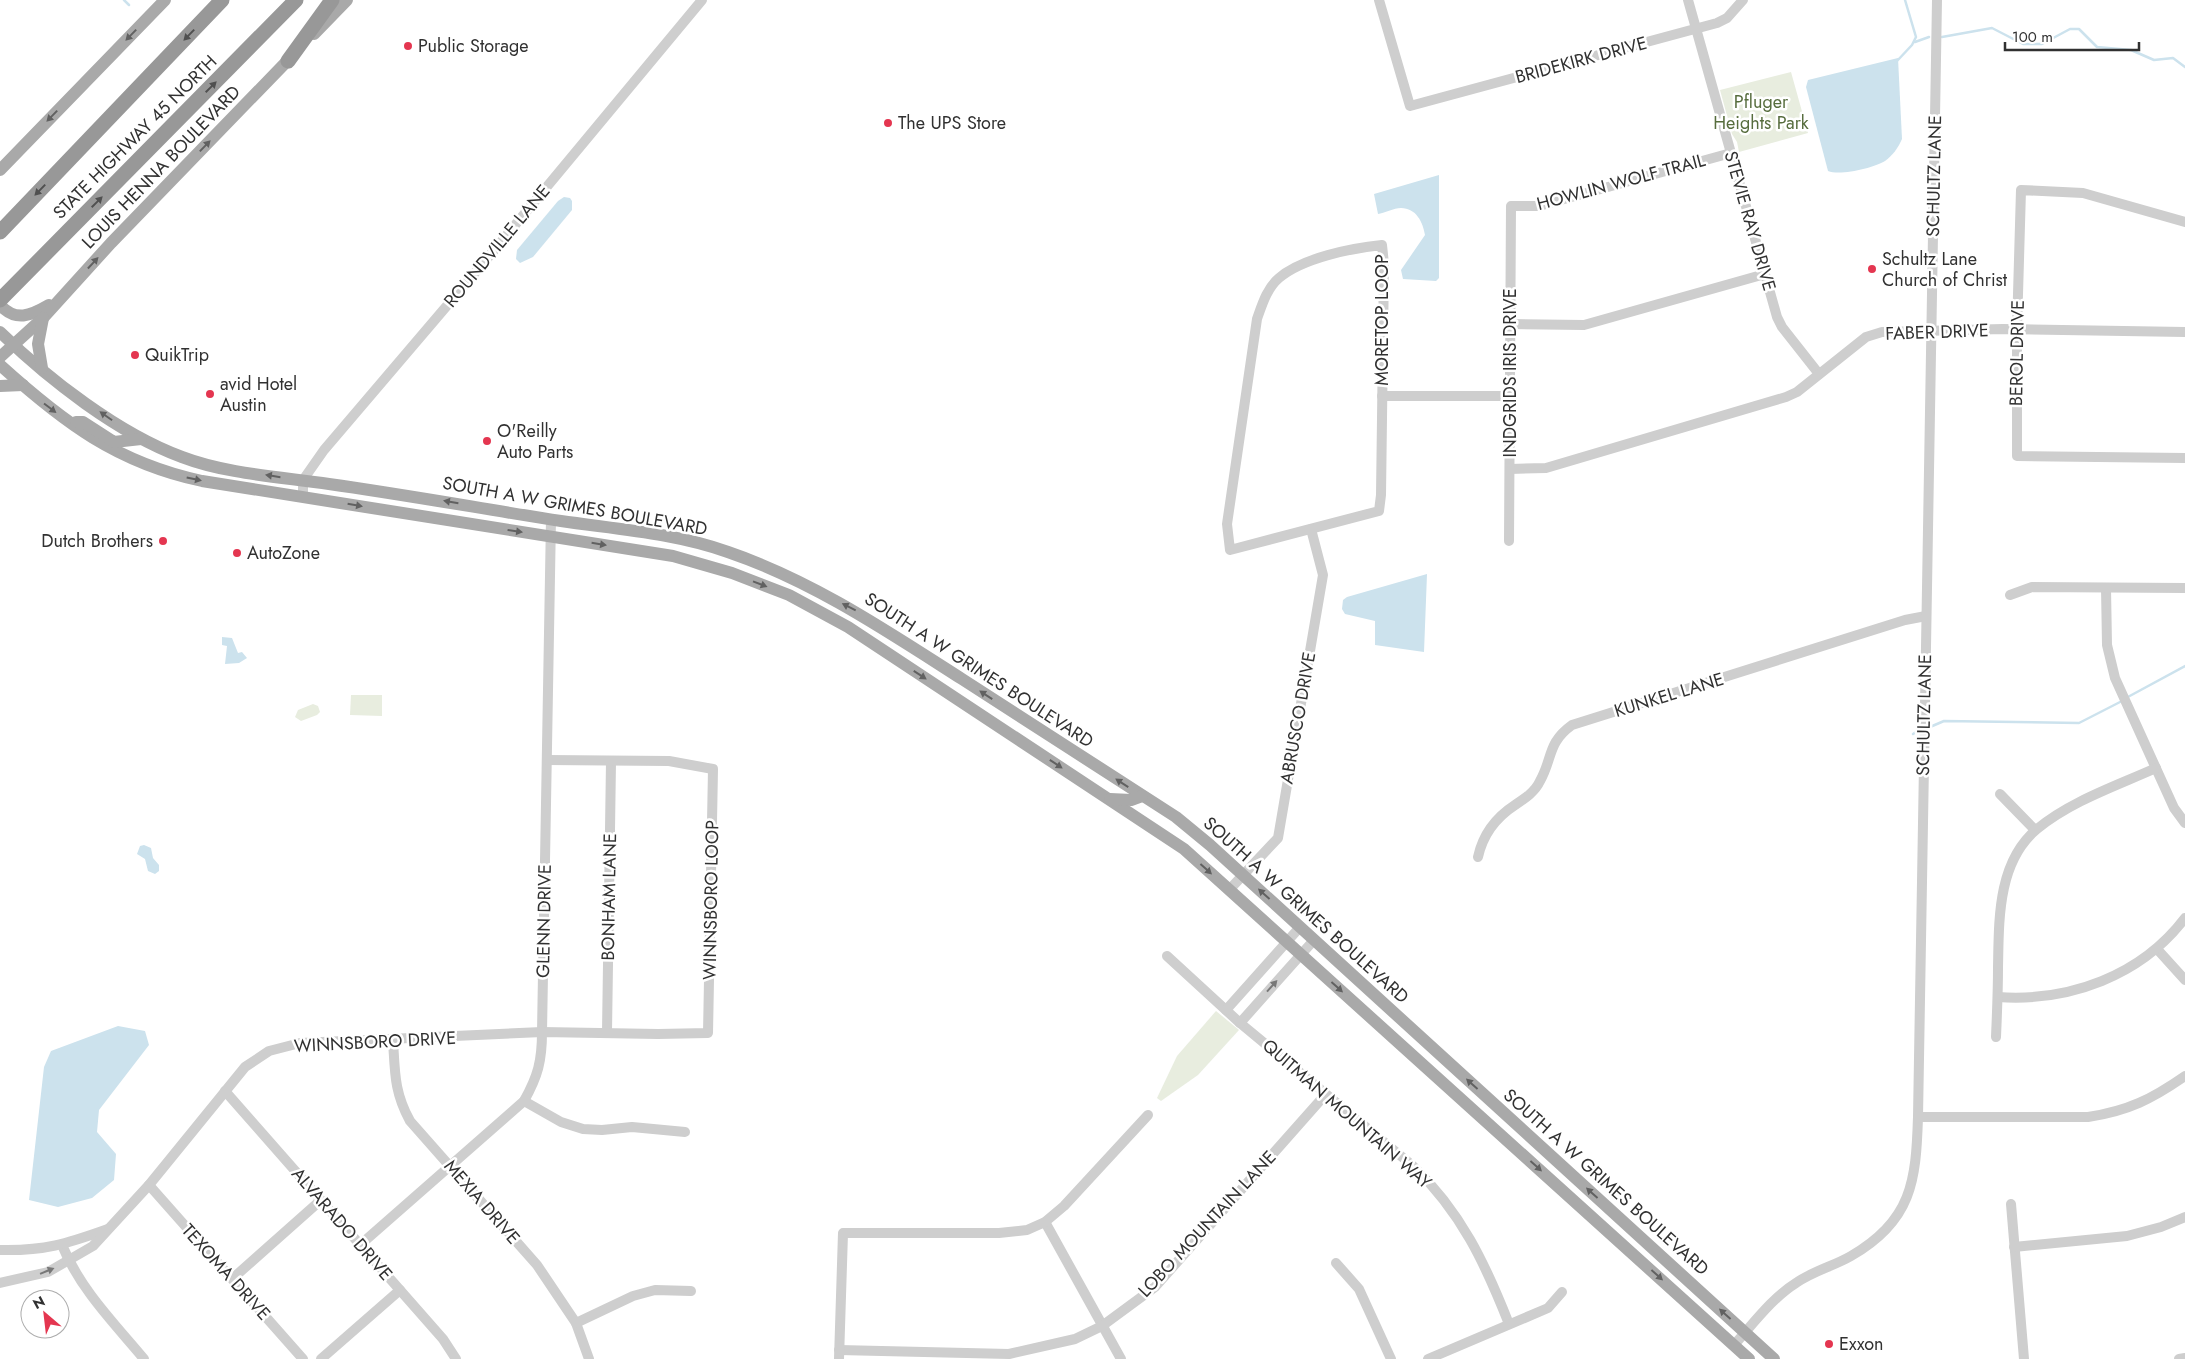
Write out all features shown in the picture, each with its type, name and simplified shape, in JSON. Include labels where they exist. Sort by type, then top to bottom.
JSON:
[{"type":"highway","name":"STATE HIGHWAY 45 NORTH","points":[[0,232],[222,0]]},
{"type":"highway","name":"STATE HIGHWAY 45 NORTH","points":[[0,300],[296,0]]},
{"type":"highway","points":[[288,61],[332,0]]},
{"type":"main road","points":[[0,170],[165,0]]},
{"type":"main road","name":"LOUIS HENNA BOULEVARD","points":[[0,358],[43,318],[347,0]]},
{"type":"main road","points":[[0,305],[8,314],[32,315],[60,299]]},
{"type":"main road","points":[[42,368],[38,344],[43,318]]},
{"type":"main road","name":"SOUTH A W GRIMES BOULEVARD","points":[[0,332],[69,390],[141,439],[185,458],[220,468],[678,539],[725,551],[795,580],[856,611],[1176,817],[1300,927],[1774,1359]]},
{"type":"main road","name":"SOUTH A W GRIMES BOULEVARD","points":[[0,365],[68,422],[107,448],[157,470],[202,481],[673,556],[732,573],[789,595],[848,627],[1184,849],[1749,1359]]},
{"type":"main road","points":[[0,386],[23,386]]},
{"type":"main road","points":[[68,422],[83,422],[114,442],[141,439]]},
{"type":"main road","points":[[789,595],[795,580]]},
{"type":"main road","points":[[900,662],[911,646]]},
{"type":"main road","points":[[1105,798],[1123,801],[1142,796]]},
{"type":"main road","points":[[1403,1047],[1416,1033]]},
{"type":"main road","points":[[1514,1147],[1526,1133]]},
{"type":"main road","points":[[1602,1226],[1613,1213]]},
{"type":"street","name":"ROUNDVILLE LANE","points":[[303,480],[324,450],[491,254],[702,0]]},
{"type":"street","name":"BRIDEKIRK DRIVE","points":[[1379,0],[1410,106],[1717,23],[1727,18],[1743,0]]},
{"type":"street","name":"STEVIE RAY DRIVE","points":[[1688,0],[1765,274],[1782,327],[1819,374]]},
{"type":"street","name":"SCHULTZ LANE","points":[[1734,1345],[1778,1298],[1796,1283],[1849,1258],[1868,1246],[1884,1232],[1900,1213],[1910,1192],[1915,1174],[1918,1117],[1937,0]]},
{"type":"street","name":"HOWLIN WOLF TRAIL","points":[[1511,206],[1539,206],[1731,153]]},
{"type":"street","name":"BEROL DRIVE","points":[[2185,222],[2083,193],[2021,190],[2017,329],[2017,456],[2185,458]]},
{"type":"street","name":"INDGRIDS IRIS DRIVE","points":[[1510,541],[1511,206]]},
{"type":"street","name":"MORETOP LOOP","points":[[1382,245],[1384,264],[1379,511],[1312,529],[1230,550],[1227,524],[1257,319],[1265,297],[1278,278],[1305,263],[1362,247],[1382,245]]},
{"type":"street","points":[[1511,324],[1584,325],[1765,274]]},
{"type":"street","name":"FABER DRIVE","points":[[1510,469],[1546,468],[1786,397],[1797,392],[1866,337],[1890,331],[2017,329],[2185,332]]},
{"type":"street","points":[[1382,396],[1510,396]]},
{"type":"street","points":[[303,480],[303,496]]},
{"type":"street","name":"GLENN DRIVE","points":[[360,1245],[524,1101],[540,1066],[551,519]]},
{"type":"street","name":"ABRUSCO DRIVE","points":[[1229,890],[1278,838],[1323,575],[1312,529]]},
{"type":"street","points":[[2010,595],[2032,587],[2185,588]]},
{"type":"street","points":[[2106,588],[2107,645],[2117,682],[2174,808],[2185,823]]},
{"type":"street","name":"KUNKEL LANE","points":[[1478,857],[1482,841],[1492,824],[1513,806],[1526,798],[1540,782],[1555,742],[1560,734],[1572,725],[1905,620],[1926,616]]},
{"type":"street","name":"WINNSBORO LOOP","points":[[542,1032],[708,1033],[713,768],[669,761],[547,760]]},
{"type":"street","name":"BONHAM LANE","points":[[608,1032],[611,762]]},
{"type":"street","points":[[1996,1037],[2001,898],[2008,873],[2015,858],[2035,830],[2074,805],[2156,768]]},
{"type":"street","points":[[2000,794],[2035,830]]},
{"type":"street","points":[[1998,997],[2032,997],[2074,991],[2115,976],[2157,949],[2185,918]]},
{"type":"street","points":[[1226,1010],[1300,927]]},
{"type":"street","points":[[1240,1023],[1314,940]]},
{"type":"street","points":[[2157,949],[2185,980]]},
{"type":"street","name":"QUITMAN MOUNTAIN WAY","points":[[1167,956],[1240,1023],[1413,1166],[1433,1185],[1474,1244],[1509,1324]]},
{"type":"street","name":"WINNSBORO DRIVE","points":[[0,1283],[48,1272],[93,1246],[149,1185],[245,1067],[269,1051],[300,1043],[542,1032]]},
{"type":"street","name":"MEXIA DRIVE","points":[[393,1040],[396,1088],[401,1105],[410,1121],[537,1265],[576,1323],[589,1359]]},
{"type":"street","points":[[1918,1117],[2096,1116],[2128,1109],[2144,1102],[2185,1076]]},
{"type":"street","name":"ALVARADO DRIVE","points":[[225,1091],[443,1339],[456,1359]]},
{"type":"street","name":"LOBO MOUNTAIN LANE","points":[[839,1354],[1010,1354],[1075,1339],[1102,1326],[1155,1287],[1325,1095]]},
{"type":"street","points":[[524,1101],[561,1122],[583,1129],[602,1130],[632,1127],[685,1132]]},
{"type":"street","points":[[839,1354],[843,1233],[999,1233],[1027,1230],[1044,1222],[1073,1197],[1148,1115]]},
{"type":"street","name":"TEXOMA DRIVE","points":[[149,1185],[303,1359]]},
{"type":"street","points":[[232,1278],[321,1200]]},
{"type":"street","points":[[2011,1204],[2024,1359]]},
{"type":"street","points":[[2014,1247],[2127,1236],[2161,1227],[2185,1217]]},
{"type":"street","points":[[1044,1222],[1121,1359]]},
{"type":"street","name":"WINNSBORO DRIVE","points":[[0,1250],[42,1249],[62,1245],[108,1228]]},
{"type":"street","points":[[62,1245],[69,1261],[94,1300],[140,1358]]},
{"type":"street","points":[[1336,1263],[1358,1288],[1391,1359]]},
{"type":"street","points":[[321,1359],[400,1290]]},
{"type":"street","points":[[576,1323],[633,1296],[655,1290],[691,1291]]},
{"type":"street","points":[[1428,1359],[1548,1308],[1562,1292]]},
{"type":"street","points":[[2179,1359],[2185,1358]]},
{"type":"green space","name":"Pfluger Heights Park","points":[[1791,72],[1808,133],[1739,152],[1720,90]]},
{"type":"green space","points":[[351,695],[382,695],[382,716],[350,715]]},
{"type":"green space","points":[[313,704],[318,706],[320,712],[317,715],[301,721],[295,717],[298,710]]},
{"type":"green space","points":[[1216,1011],[1239,1030],[1198,1075],[1161,1101],[1157,1098],[1177,1056]]},
{"type":"water","points":[[1898,58],[1902,139],[1897,148],[1885,161],[1873,166],[1840,173],[1828,171],[1806,87],[1808,80]]},
{"type":"water","points":[[1439,175],[1439,278],[1436,281],[1403,279],[1401,270],[1425,235],[1423,225],[1411,210],[1398,208],[1378,214],[1374,194]]},
{"type":"water","points":[[564,197],[570,198],[572,201],[572,210],[533,257],[520,263],[516,259],[517,250],[558,201]]},
{"type":"water","points":[[1427,574],[1424,652],[1375,645],[1375,621],[1345,614],[1342,609],[1343,600],[1347,597]]},
{"type":"water","points":[[222,637],[232,638],[238,653],[242,652],[247,658],[239,663],[225,664],[227,646],[222,645]]},
{"type":"water","points":[[144,845],[151,848],[153,858],[159,865],[159,871],[155,874],[148,871],[145,859],[137,854],[140,846]]},
{"type":"water","points":[[118,1026],[145,1031],[149,1045],[99,1110],[97,1132],[116,1154],[114,1180],[92,1198],[58,1207],[29,1200],[44,1067],[51,1051]]},
{"type":"waterway","points":[[124,0],[129,5]]},
{"type":"waterway","points":[[1897,61],[1912,45],[1916,37],[1905,0]]},
{"type":"waterway","points":[[1942,37],[1992,28],[2023,44],[2042,44],[2070,29],[2079,29],[2097,47],[2131,50],[2154,60],[2173,58],[2185,67]]},
{"type":"waterway","points":[[1915,42],[1929,37]]},
{"type":"waterway","points":[[2126,698],[2185,666]]},
{"type":"waterway","points":[[1930,727],[1944,721],[2079,723],[2122,701]]},
{"type":"place","name":"Public Storage","points":[[408,46]]},
{"type":"place","name":"The UPS Store","points":[[888,123]]},
{"type":"place","name":"Schultz Lane Church of Christ","points":[[1872,269]]},
{"type":"place","name":"QuikTrip","points":[[135,355]]},
{"type":"place","name":"avid Hotel Austin","points":[[210,394]]},
{"type":"place","name":"O'Reilly Auto Parts","points":[[487,441]]},
{"type":"place","name":"Dutch Brothers","points":[[163,541]]},
{"type":"place","name":"AutoZone","points":[[237,553]]},
{"type":"place","name":"Exxon","points":[[1829,1344]]}]
